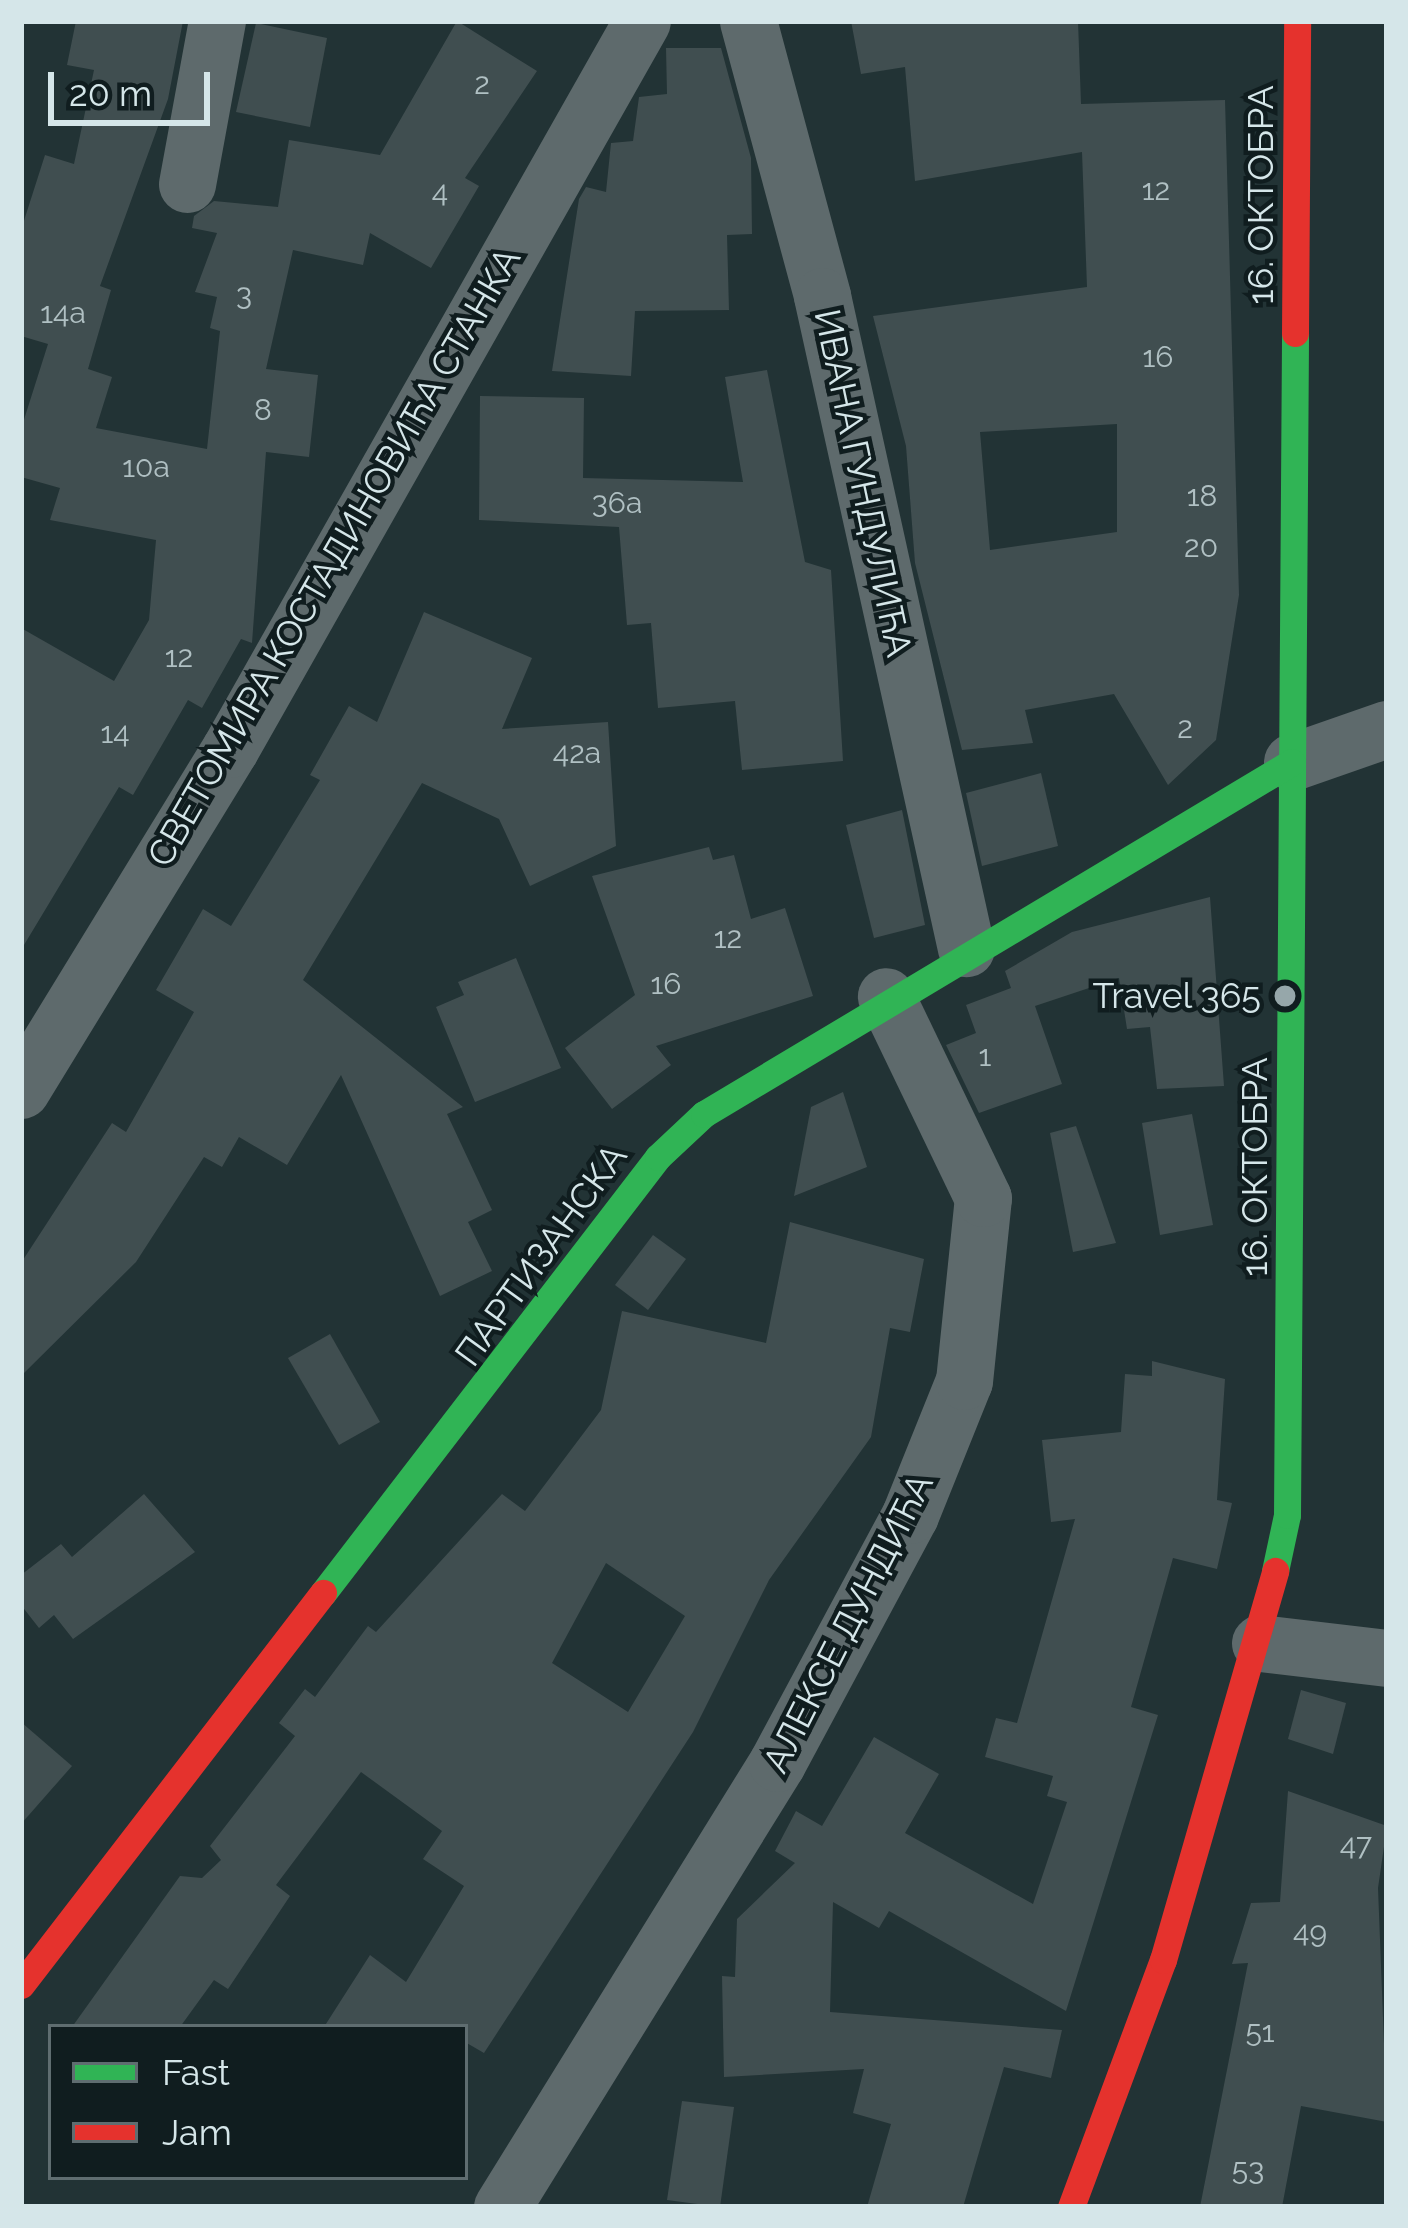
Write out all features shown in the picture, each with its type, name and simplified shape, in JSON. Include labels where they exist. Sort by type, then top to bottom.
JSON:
[{"type":"main road","name":"16. ОКТОБРА","points":[[1071,2207],[1163,1960],[1260,1643],[1287,1515],[1297,21]]},
{"type":"main road","name":"ПАРТИЗАНСКА","points":[[21,1985],[658,1157],[704,1114],[886,996],[1292,763]]},
{"type":"street","points":[[187,184],[217,21]]},
{"type":"street","name":"ИВАНА ГУНДУЛИЋА","points":[[748,21],[822,296],[966,948]]},
{"type":"street","name":"СВЕТОМИРА КОСТАДИНОВИЋА СТАНКА","points":[[21,1090],[230,749],[627,23]]},
{"type":"street","points":[[1292,763],[1387,729]]},
{"type":"street","name":"АЛЕКСЕ ДУНДИЋА","points":[[502,2207],[777,1763],[910,1514],[964,1381],[983,1198],[886,996]]},
{"type":"street","points":[[1260,1643],[1387,1658]]},
{"type":"building","points":[[76,21],[183,21],[168,99],[100,286],[111,290],[88,369],[112,377],[96,428],[207,449],[220,331],[210,328],[217,297],[195,292],[217,233],[192,228],[194,216],[214,201],[278,207],[289,140],[380,155],[457,21],[537,71],[465,178],[479,186],[431,268],[370,233],[363,265],[293,250],[266,369],[318,375],[309,457],[266,452],[252,643],[241,639],[202,708],[188,700],[133,795],[119,787],[21,950],[21,628],[114,681],[149,620],[156,540],[50,520],[60,488],[21,477],[21,429],[48,344],[21,336],[21,230],[45,155],[74,164],[94,70],[67,65]]},
{"type":"building","points":[[851,21],[1078,21],[1081,104],[1225,100],[1239,595],[1216,740],[1168,785],[1114,694],[1025,710],[1033,743],[962,750],[915,563],[906,446],[873,316],[1087,287],[1082,152],[915,181],[905,67],[861,74]],"holes":[[[1117,424],[1117,532],[990,550],[980,432]]]},
{"type":"building","points":[[256,23],[327,38],[310,127],[236,112]]},
{"type":"building","points":[[666,48],[721,48],[751,158],[752,234],[727,235],[729,310],[635,311],[631,376],[552,371],[579,199],[586,187],[606,192],[611,143],[633,141],[639,97],[667,94]]},
{"type":"building","points":[[767,370],[805,562],[831,570],[843,761],[742,770],[735,701],[658,708],[651,623],[627,625],[619,527],[479,520],[480,396],[584,398],[583,478],[743,482],[725,377]]},
{"type":"building","points":[[424,612],[532,658],[502,729],[608,722],[616,846],[530,886],[499,819],[422,783],[303,980],[463,1107],[447,1114],[492,1210],[468,1222],[492,1271],[440,1296],[341,1075],[287,1165],[239,1137],[222,1167],[204,1157],[136,1262],[21,1376],[21,1263],[112,1123],[126,1132],[194,1012],[156,990],[203,909],[231,926],[320,780],[310,775],[349,706],[377,722]]},
{"type":"building","points":[[1041,773],[1058,846],[982,866],[966,793]]},
{"type":"building","points":[[902,810],[925,925],[874,938],[846,825]]},
{"type":"building","points":[[709,847],[713,860],[734,855],[751,919],[785,908],[813,996],[656,1046],[671,1065],[612,1109],[565,1048],[635,995],[592,876]]},
{"type":"building","points":[[1210,897],[1224,1086],[1157,1089],[1150,1027],[1127,1029],[1119,978],[1035,1006],[1062,1084],[979,1113],[946,1045],[976,1033],[966,1005],[1011,988],[1005,971],[1072,932]]},
{"type":"building","points":[[516,958],[561,1068],[475,1102],[436,1007],[464,995],[458,982]]},
{"type":"building","points":[[843,1092],[867,1167],[794,1196],[811,1107]]},
{"type":"building","points":[[1192,1114],[1213,1225],[1160,1235],[1142,1123]]},
{"type":"building","points":[[1076,1126],[1116,1243],[1073,1252],[1050,1133]]},
{"type":"building","points":[[790,1222],[924,1259],[910,1332],[890,1328],[871,1437],[769,1580],[693,1732],[484,2053],[468,2044],[468,2024],[326,2024],[370,1955],[406,1982],[464,1886],[423,1859],[442,1831],[361,1772],[276,1885],[290,1896],[228,1989],[214,1980],[182,2024],[74,2024],[180,1876],[202,1878],[221,1860],[210,1846],[295,1736],[279,1723],[305,1689],[315,1697],[368,1626],[376,1632],[502,1494],[525,1511],[601,1410],[622,1311],[766,1343]],"holes":[[[606,1563],[685,1616],[628,1712],[552,1663]]]},
{"type":"building","points":[[653,1235],[686,1259],[648,1310],[615,1285]]},
{"type":"building","points":[[330,1334],[380,1422],[339,1445],[288,1358]]},
{"type":"building","points":[[1152,1361],[1225,1379],[1217,1500],[1232,1503],[1217,1569],[1173,1558],[1131,1707],[1158,1715],[1066,2011],[889,1911],[879,1928],[833,1902],[830,2012],[1062,2030],[1051,2078],[1004,2067],[963,2207],[867,2207],[891,2124],[853,2113],[864,2069],[724,2077],[722,1976],[735,1977],[737,1919],[795,1863],[775,1851],[796,1811],[822,1826],[874,1737],[939,1774],[905,1833],[1033,1904],[1067,1802],[1047,1796],[1053,1776],[985,1757],[996,1718],[1017,1723],[1075,1519],[1051,1522],[1042,1440],[1121,1432],[1125,1374],[1152,1376]]},
{"type":"building","points":[[144,1494],[195,1552],[73,1639],[54,1615],[39,1628],[21,1605],[21,1575],[61,1544],[72,1557]]},
{"type":"building","points":[[1301,1690],[1346,1703],[1333,1754],[1288,1739]]},
{"type":"building","points":[[21,1722],[72,1766],[21,1824]]},
{"type":"building","points":[[1288,1791],[1387,1826],[1378,1888],[1387,2122],[1301,2106],[1282,2207],[1200,2207],[1248,1963],[1232,1964],[1251,1903],[1280,1902]]},
{"type":"building","points":[[682,2101],[734,2107],[720,2207],[667,2200]]},
{"type":"traffic: fast","points":[[1275,1571],[1287,1515],[1295,333]]},
{"type":"traffic: fast","points":[[323,1593],[658,1157],[704,1114],[1292,762]]},
{"type":"traffic: jam","points":[[1295,333],[1297,21]]},
{"type":"traffic: jam","points":[[1071,2207],[1163,1960],[1275,1571]]},
{"type":"traffic: jam","points":[[21,1985],[323,1593]]},
{"type":"place","name":"Travel 365","points":[[1285,996]]}]
